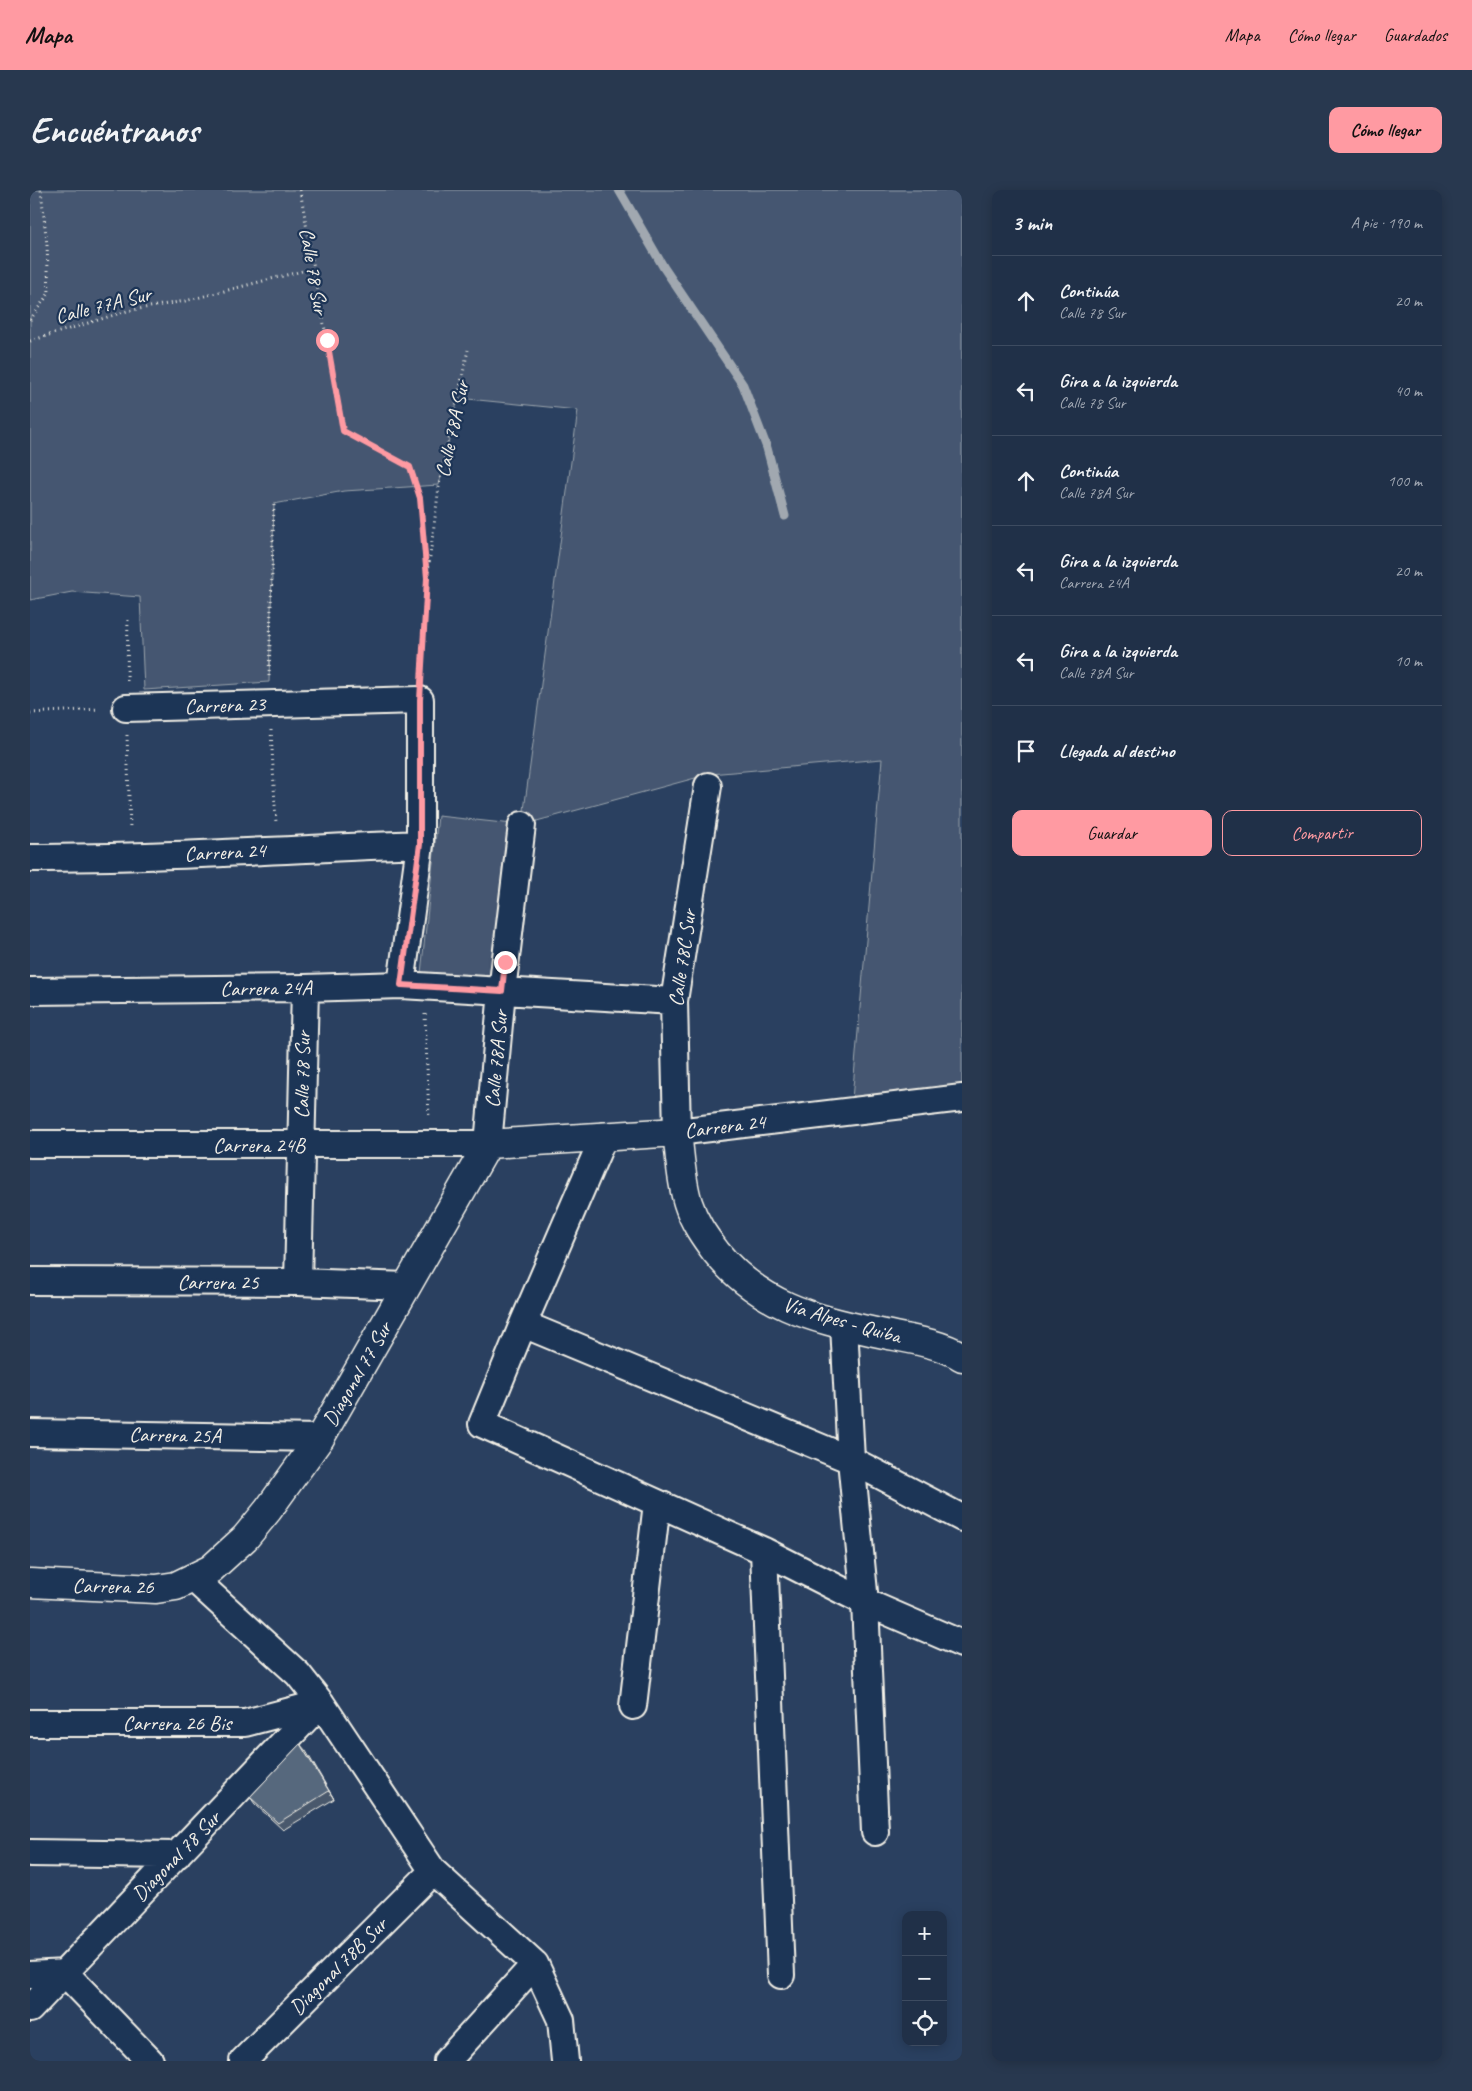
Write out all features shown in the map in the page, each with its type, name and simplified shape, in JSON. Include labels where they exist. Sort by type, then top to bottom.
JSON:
[{"type":"street","name":"Carrera 23","points":[[126,708],[420,700]]},
{"type":"street","points":[[413,986],[420,844],[420,700]]},
{"type":"street","name":"Calle 78C Sur","points":[[677,1132],[674,1001],[708,786]]},
{"type":"street","name":"Calle 78A Sur","points":[[488,1144],[502,991],[522,825]]},
{"type":"street","name":"Carrera 24","points":[[30,858],[132,858],[278,849],[420,844]]},
{"type":"street","name":"Carrera 24A","points":[[30,991],[413,986],[674,1001]]},
{"type":"street","name":"Calle 78 Sur","points":[[298,1282],[304,988]]},
{"type":"street","name":"Carrera 24","points":[[488,1144],[677,1132],[962,1098]]},
{"type":"street","name":"Vía Alpes - Quiba","points":[[677,1132],[687,1201],[694,1219],[701,1234],[728,1266],[745,1282],[770,1299],[803,1314],[844,1326],[936,1346],[962,1357]]},
{"type":"street","points":[[604,1136],[482,1424],[764,1551],[865,1602],[962,1644]]},
{"type":"street","name":"Carrera 24B","points":[[30,1144],[488,1144]]},
{"type":"street","name":"Diagonal 77 Sur","points":[[194,1579],[211,1569],[245,1538],[268,1510],[320,1438],[488,1144]]},
{"type":"street","name":"Carrera 25","points":[[30,1281],[298,1282],[407,1286]]},
{"type":"street","points":[[523,1324],[851,1460],[962,1518]]},
{"type":"street","points":[[844,1326],[851,1460],[865,1602],[876,1832]]},
{"type":"street","name":"Carrera 25A","points":[[30,1433],[320,1438]]},
{"type":"street","points":[[633,1706],[658,1503]]},
{"type":"street","points":[[764,1551],[781,1975]]},
{"type":"street","points":[[194,1579],[298,1674],[321,1703],[433,1871],[535,1964],[561,2020],[565,2061]]},
{"type":"street","name":"Carrera 26","points":[[30,1583],[156,1589],[176,1586],[194,1579]]},
{"type":"street","name":"Carrera 26 Bis","points":[[30,1723],[245,1723],[321,1703]]},
{"type":"street","name":"Diagonal 78 Sur","points":[[30,2009],[321,1703]]},
{"type":"street","points":[[30,1853],[177,1855]]},
{"type":"street","name":"Diagonal 78B Sur","points":[[243,2061],[433,1871]]},
{"type":"street","points":[[447,2061],[535,1964]]},
{"type":"street","points":[[30,1975],[65,1973],[150,2061]]},
{"type":"path","name":"Calle 77A Sur","points":[[30,320],[49,293],[47,245],[41,190]]},
{"type":"path","name":"Calle 78 Sur","points":[[300,190],[343,431],[410,467],[420,498],[427,578]]},
{"type":"path","name":"Calle 77A Sur","points":[[30,340],[127,312],[185,302],[314,268]]},
{"type":"path","name":"Calle 78A Sur","points":[[420,700],[427,578],[440,479],[468,350]]},
{"type":"path","points":[[30,713],[126,708]]},
{"type":"path","points":[[413,986],[429,1144]]},
{"type":"shaded area","points":[[30,190],[962,190],[962,1110],[850,1122],[882,759],[710,774],[522,825],[578,410],[458,398],[439,485],[344,491],[274,504],[269,682],[144,690],[140,597],[72,592],[30,600]]},
{"type":"shaded area","points":[[438,816],[522,825],[503,982],[421,973]]},
{"type":"building","points":[[300,1744],[329,1791],[278,1823],[250,1797]]},
{"type":"waterway","points":[[619,190],[664,268],[743,385],[767,448],[785,516]]},
{"type":"route","points":[[327,340],[343,431],[410,467],[420,498],[427,578],[420,700],[420,844],[401,985],[502,991],[505,962]]}]
